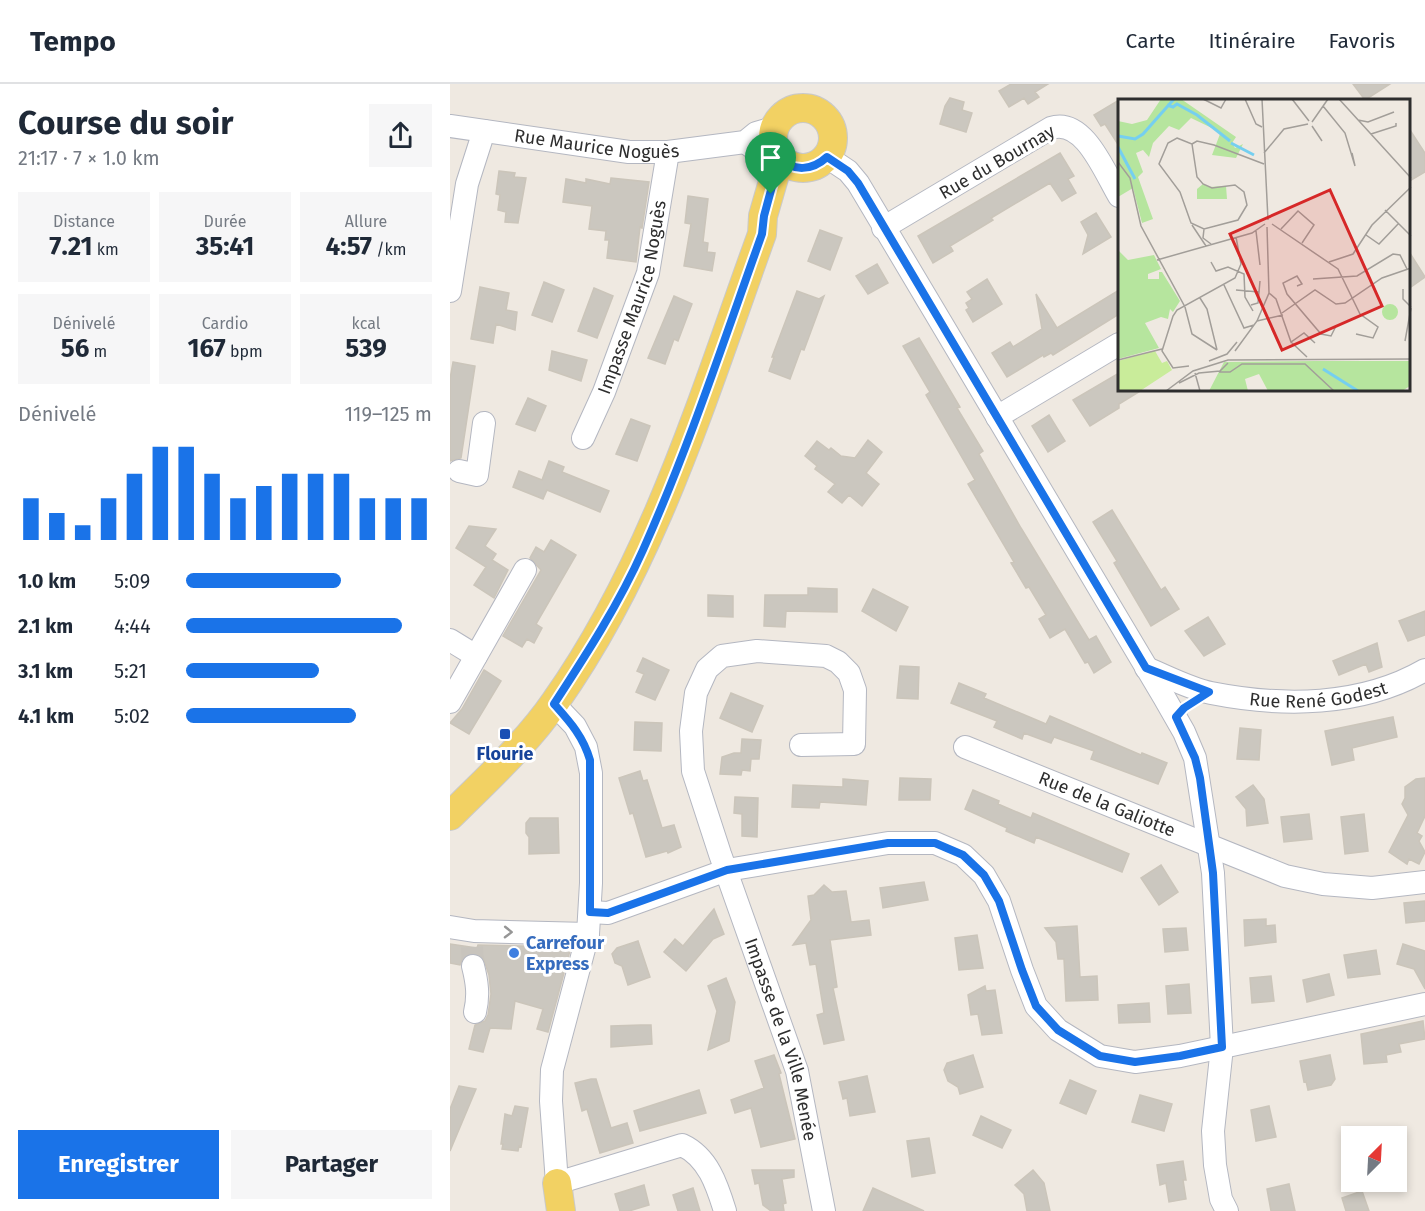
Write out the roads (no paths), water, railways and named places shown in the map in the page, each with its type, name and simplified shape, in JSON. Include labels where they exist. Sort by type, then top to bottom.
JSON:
[{"type":"main road","points":[[450,816],[508,757],[554,704],[601,632],[643,551],[688,440],[762,234],[764,216],[783,152],[778,119],[793,109],[802,107],[816,96],[821,113],[828,120],[834,138],[827,157],[819,164],[810,167],[783,152]]},
{"type":"main road","points":[[557,1183],[561,1211]]},
{"type":"street","name":"Rue Maurice Noguès","points":[[450,126],[629,152],[668,152],[745,142],[756,133],[783,152]]},
{"type":"street","name":"Rue du Bournay","points":[[884,228],[1051,128],[1058,126],[1073,129],[1085,139],[1118,194]]},
{"type":"street","points":[[450,291],[467,184],[484,131]]},
{"type":"street","name":"Impasse Maurice Noguès","points":[[583,438],[602,396],[648,273],[668,152]]},
{"type":"street","points":[[827,157],[848,171],[858,183],[1176,717],[1195,758],[1213,873],[1222,1047],[1213,1131],[1215,1165],[1221,1199],[1227,1211]]},
{"type":"street","points":[[997,417],[1118,345]]},
{"type":"street","points":[[459,471],[477,475],[484,423]]},
{"type":"street","points":[[450,702],[525,570]]},
{"type":"street","points":[[450,640],[476,656]]},
{"type":"street","name":"Impasse de la Ville Menée","points":[[801,745],[854,744],[855,690],[849,673],[838,662],[826,656],[757,651],[722,656],[707,669],[696,693],[692,731],[693,771],[797,1071],[824,1211]]},
{"type":"street","name":"Rue René Godest","points":[[1146,668],[1199,688],[1280,701],[1339,699],[1378,691],[1408,680],[1425,670]]},
{"type":"street","points":[[1164,697],[1199,688]]},
{"type":"street","points":[[1176,717],[1199,688]]},
{"type":"street","points":[[554,704],[575,726],[590,760],[589,923],[552,1070],[550,1101],[557,1183],[682,1145],[694,1151],[714,1179],[725,1211]]},
{"type":"street","name":"Rue de la Galiotte","points":[[965,747],[1285,876],[1323,884],[1372,888],[1425,882]]},
{"type":"street","points":[[473,948],[589,923],[608,913],[727,870],[888,843],[918,842],[942,846],[963,855],[984,875],[999,901],[1036,1006],[1058,1030],[1100,1056],[1135,1062],[1180,1056],[1425,1004]]},
{"type":"street","points":[[450,927],[473,948],[478,999],[475,1012]]},
{"type":"tunnel","points":[[472,947],[473,966]]},
{"type":"place","name":"Flourie","points":[[505,734]]},
{"type":"place","name":"Carrefour Express","points":[[514,953]]}]
